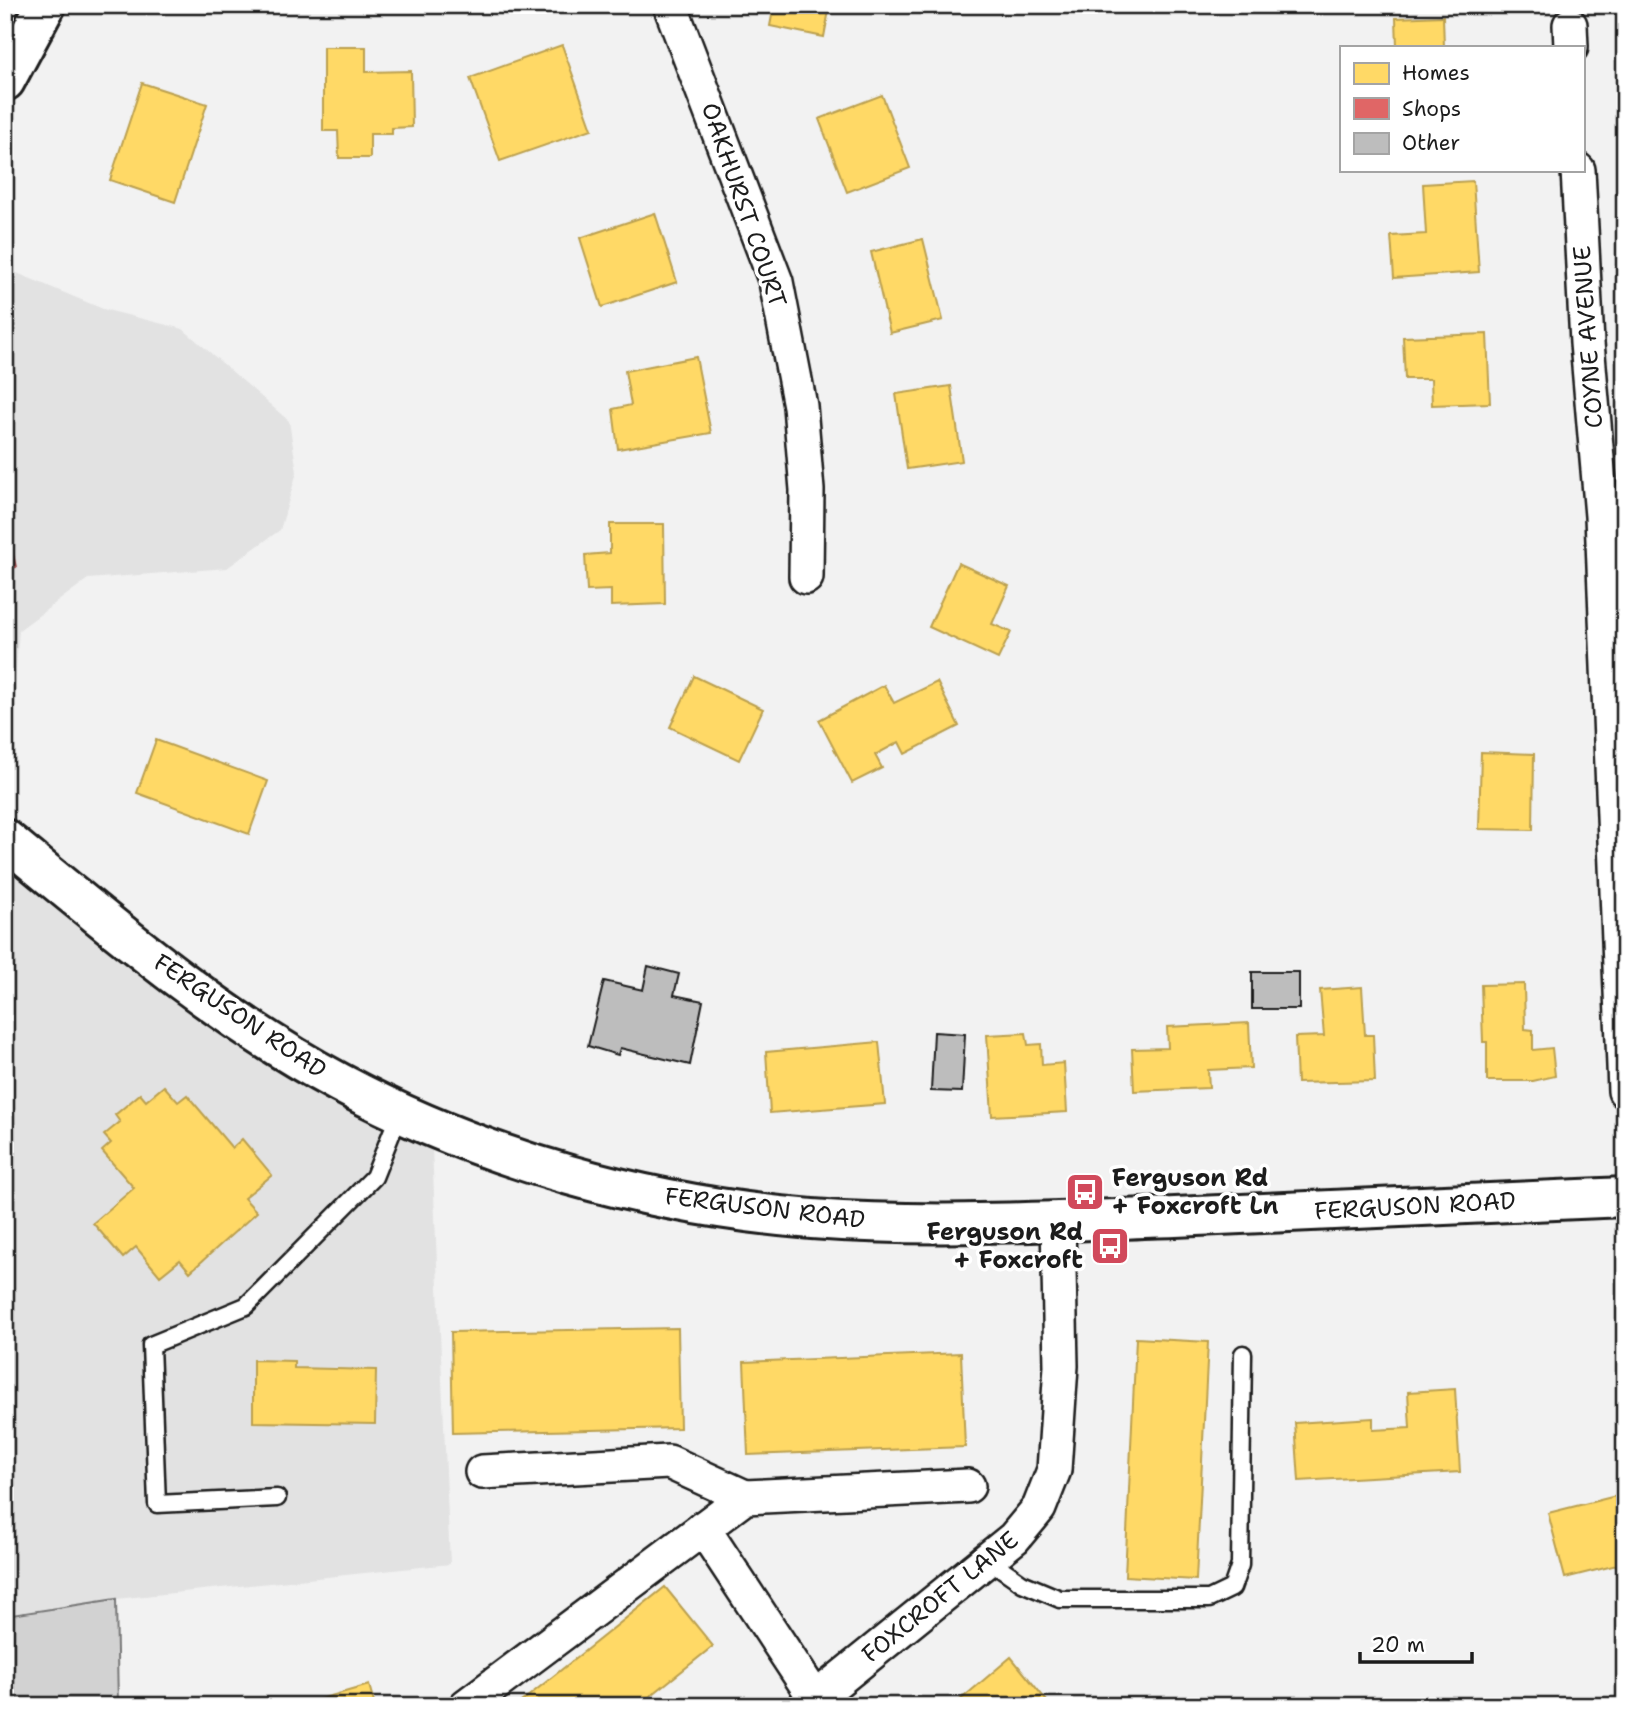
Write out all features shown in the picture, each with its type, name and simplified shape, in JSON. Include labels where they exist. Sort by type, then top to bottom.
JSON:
[{"type":"street","points":[[5,80],[46,5]]},
{"type":"street","name":"OAKHURST COURT","points":[[670,5],[776,282],[801,418],[807,490],[806,577]]},
{"type":"street","name":"COYNE AVENUE","points":[[1578,172],[1587,343],[1613,515],[1625,1091]]},
{"type":"street","name":"FERGUSON ROAD","points":[[5,839],[192,989],[329,1076],[400,1112],[480,1145],[552,1169],[629,1190],[707,1206],[810,1219],[897,1223],[1058,1221],[1625,1197]]},
{"type":"street","name":"FOXCROFT LANE","points":[[811,1702],[989,1560],[1027,1525],[1047,1493],[1054,1470],[1061,1366],[1058,1221]]},
{"type":"street","points":[[482,1472],[669,1462],[745,1497],[968,1486]]},
{"type":"street","points":[[466,1706],[745,1497]]},
{"type":"street","points":[[703,1528],[811,1702]]},
{"type":"lane","points":[[277,1498],[157,1504],[151,1345],[246,1306],[374,1177],[400,1112]]},
{"type":"lane","points":[[989,1560],[1022,1583],[1060,1599],[1209,1599],[1232,1588],[1240,1565],[1243,1354]]},
{"type":"shaded area","points":[[5,268],[103,309],[183,329],[289,421],[297,472],[280,530],[227,568],[88,579],[19,630],[5,817]]},
{"type":"shaded area","points":[[5,839],[110,925],[431,1125],[450,1564],[116,1599],[5,1616]]},
{"type":"shaded area","points":[[116,1599],[118,1706],[5,1706],[5,1616]]},
{"type":"building: Homes","points":[[774,5],[830,5],[824,37],[770,26]]},
{"type":"building: Homes","points":[[1443,16],[1444,46],[1397,46],[1396,18]]},
{"type":"building: Homes","points":[[562,45],[592,129],[500,161],[470,78]]},
{"type":"building: Homes","points":[[323,47],[366,47],[366,72],[411,71],[412,127],[392,128],[392,134],[370,134],[370,158],[339,158],[338,131],[323,131]]},
{"type":"building: Homes","points":[[142,83],[207,104],[175,202],[110,180]]},
{"type":"building: Homes","points":[[882,95],[910,168],[847,192],[819,119]]},
{"type":"building: Homes","points":[[1473,181],[1479,272],[1394,278],[1391,236],[1426,234],[1423,184]]},
{"type":"building: Homes","points":[[655,213],[677,282],[602,307],[580,238]]},
{"type":"building: Homes","points":[[923,239],[943,320],[890,333],[871,252]]},
{"type":"building: Homes","points":[[1487,334],[1490,403],[1432,405],[1431,379],[1405,379],[1403,337]]},
{"type":"building: Homes","points":[[696,357],[711,433],[618,449],[613,409],[631,405],[625,371]]},
{"type":"building: Homes","points":[[951,386],[962,461],[907,469],[896,394]]},
{"type":"building: Homes","points":[[610,524],[664,524],[665,604],[611,606],[611,590],[587,591],[585,555],[610,553]]},
{"type":"building: Homes","points":[[958,563],[1009,586],[992,624],[1011,632],[998,659],[929,627]]},
{"type":"building: Homes","points":[[694,676],[763,709],[739,760],[670,727]]},
{"type":"building: Homes","points":[[937,682],[959,726],[905,754],[899,742],[875,755],[882,768],[852,783],[819,720],[884,685],[894,703]]},
{"type":"building: Homes","points":[[156,740],[268,781],[249,834],[137,793]]},
{"type":"building: Homes","points":[[1481,752],[1534,754],[1533,830],[1479,829]]},
{"type":"building: Homes","points":[[1524,984],[1525,1029],[1533,1030],[1533,1050],[1552,1048],[1555,1076],[1533,1081],[1487,1081],[1487,1042],[1483,1042],[1481,985]]},
{"type":"building: Homes","points":[[1362,987],[1365,1035],[1373,1035],[1375,1081],[1297,1083],[1295,1037],[1324,1036],[1320,990]]},
{"type":"building: Homes","points":[[1249,1023],[1251,1068],[1208,1070],[1209,1088],[1134,1091],[1132,1049],[1168,1048],[1167,1027]]},
{"type":"building: Homes","points":[[1026,1033],[1028,1045],[1041,1044],[1042,1065],[1064,1063],[1067,1112],[992,1116],[987,1035]]},
{"type":"building: Homes","points":[[879,1042],[885,1104],[770,1113],[766,1052]]},
{"type":"building: Homes","points":[[164,1086],[178,1102],[187,1095],[232,1148],[242,1139],[272,1175],[244,1198],[257,1212],[190,1272],[180,1260],[160,1276],[136,1247],[123,1258],[93,1223],[134,1188],[102,1151],[111,1143],[104,1135],[120,1122],[115,1115],[140,1094],[146,1101]]},
{"type":"building: Homes","points":[[678,1328],[680,1428],[453,1433],[451,1332]]},
{"type":"building: Homes","points":[[1136,1338],[1208,1342],[1196,1580],[1125,1576]]},
{"type":"building: Homes","points":[[961,1353],[965,1447],[748,1455],[744,1362]]},
{"type":"building: Homes","points":[[253,1360],[294,1361],[294,1368],[376,1370],[375,1424],[253,1422]]},
{"type":"building: Homes","points":[[1455,1389],[1460,1472],[1299,1481],[1295,1423],[1373,1418],[1373,1430],[1410,1428],[1408,1392]]},
{"type":"building: Homes","points":[[1625,1463],[1625,1563],[1565,1578],[1548,1513],[1624,1494],[1617,1465]]},
{"type":"building: Homes","points":[[665,1587],[713,1646],[638,1706],[516,1706]]},
{"type":"building: Homes","points":[[1011,1657],[1051,1706],[953,1706]]},
{"type":"building: Homes","points":[[369,1685],[375,1706],[296,1706]]},
{"type":"building: Shops","points":[[5,521],[16,567],[5,570]]},
{"type":"building: Other","points":[[648,966],[679,974],[674,995],[703,1001],[690,1065],[620,1048],[618,1055],[588,1046],[604,981],[643,990]]},
{"type":"building: Other","points":[[1252,972],[1299,972],[1299,1009],[1252,1009]]},
{"type":"building: Other","points":[[934,1032],[965,1034],[962,1092],[931,1091]]},
{"type":"place","name":"Ferguson Rd + Foxcroft Ln","points":[[1085,1192]]},
{"type":"place","name":"Ferguson Rd + Foxcroft","points":[[1110,1246]]}]
